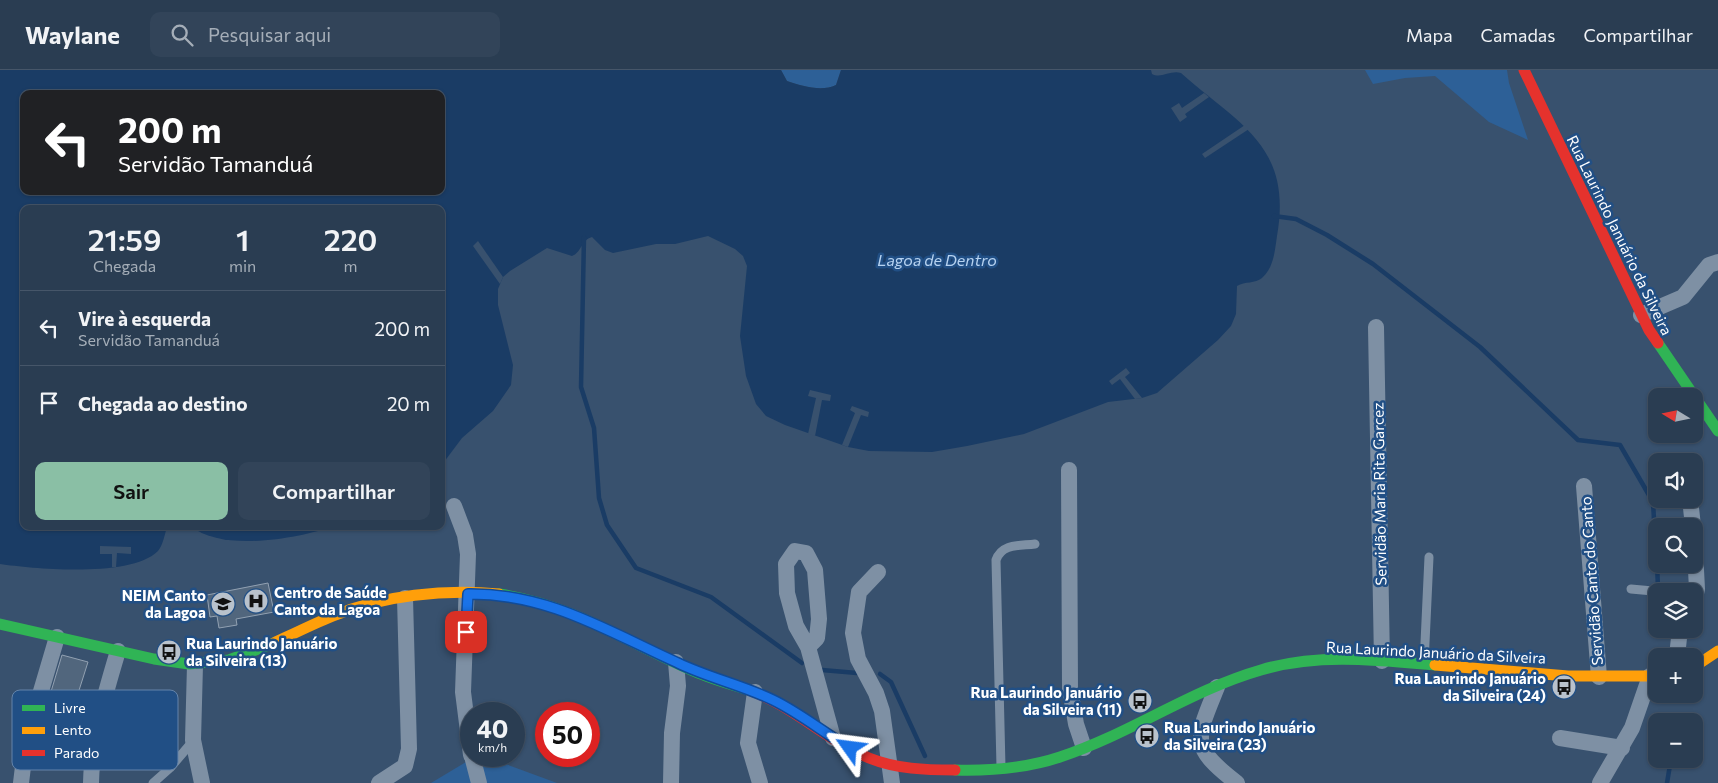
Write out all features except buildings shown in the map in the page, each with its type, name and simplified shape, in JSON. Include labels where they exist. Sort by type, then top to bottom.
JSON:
[{"type":"main road","name":"Rua Laurindo Januário da Silveira","points":[[1524,70],[1641,315],[1663,353],[1718,431]]},
{"type":"main road","name":"Rua Laurindo Januário da Silveira","points":[[0,624],[156,660],[196,665],[244,657],[334,615],[357,607],[405,598],[468,594],[512,595],[548,604],[713,679],[755,692],[788,708],[833,738],[862,754],[890,765],[926,769],[1001,767],[1056,758],[1084,748],[1237,676],[1290,663],[1320,660],[1382,661],[1599,677],[1648,676]]},
{"type":"main road","points":[[1703,661],[1718,651]]},
{"type":"street","points":[[1641,315],[1683,297],[1709,264],[1718,262]]},
{"type":"street","name":"Servidão Maria Rita Garcez","points":[[1376,327],[1382,661]]},
{"type":"street","points":[[1069,470],[1070,689],[1076,724],[1084,748]]},
{"type":"street","name":"Servidão Canto do Canto","points":[[1584,486],[1599,677]]},
{"type":"street","points":[[454,506],[465,535],[468,554],[463,692],[464,702]]},
{"type":"street","points":[[808,647],[816,638],[819,619],[815,570],[806,553],[795,551],[786,564],[787,593],[796,626],[808,647],[833,738]]},
{"type":"street","points":[[878,572],[858,592],[853,633],[858,659],[876,693],[882,711],[892,783]]},
{"type":"street","points":[[379,783],[405,766],[409,749],[405,598]]},
{"type":"street","points":[[41,690],[57,637]]},
{"type":"street","points":[[107,690],[118,651]]},
{"type":"street","points":[[671,783],[672,734],[678,686],[676,662]]},
{"type":"street","points":[[196,665],[193,740],[202,783]]},
{"type":"street","points":[[1217,687],[1199,736],[1201,748],[1214,765],[1238,783]]},
{"type":"street","points":[[1600,783],[1622,748],[1648,688]]},
{"type":"street","points":[[755,692],[748,743],[760,783]]},
{"type":"street","points":[[1560,738],[1622,748]]},
{"type":"street","points":[[475,767],[479,783]]},
{"type":"street","points":[[21,783],[23,770]]},
{"type":"street","points":[[92,783],[93,770]]},
{"type":"lane","points":[[1001,767],[996,560],[999,552],[1005,547],[1035,544]]},
{"type":"lane","points":[[1424,664],[1429,557]]},
{"type":"lane","points":[[1631,589],[1648,591]]},
{"type":"lane","points":[[178,758],[193,740]]},
{"type":"lane","points":[[153,783],[168,770]]},
{"type":"shaded area","points":[[781,70],[841,70],[836,85],[818,88],[787,81]]},
{"type":"shaded area","points":[[1365,70],[1507,70],[1509,83],[1528,140],[1489,122],[1435,76],[1405,78],[1373,84]]},
{"type":"shaded area","points":[[460,766],[514,767],[557,783],[431,783]]},
{"type":"water","name":"Lagoa de Dentro","points":[[0,70],[781,70],[787,81],[818,88],[836,85],[841,70],[1151,70],[1152,74],[1155,75],[1177,72],[1181,73],[1241,123],[1269,158],[1277,179],[1280,205],[1276,247],[1269,269],[1259,280],[1237,286],[1236,314],[1231,326],[1218,340],[1157,393],[1142,398],[1108,402],[1024,434],[932,452],[869,451],[848,447],[785,425],[766,416],[756,404],[746,376],[740,336],[747,266],[743,256],[735,249],[708,236],[675,244],[656,244],[613,253],[605,250],[592,237],[572,256],[547,248],[510,271],[503,277],[498,289],[498,305],[513,365],[511,385],[493,411],[462,438],[445,461],[445,205],[20,205],[20,530],[166,530],[163,543],[158,551],[145,560],[105,568],[36,568],[0,564]]},
{"type":"water","points":[[198,530],[321,530],[281,539],[260,541],[221,539]]},
{"type":"pier","points":[[1204,93],[1209,97],[1185,114],[1187,117],[1180,122],[1171,108],[1179,103],[1182,108]]},
{"type":"pier","points":[[1245,125],[1249,129],[1205,158],[1202,154]]},
{"type":"pier","points":[[478,241],[503,277],[500,284],[473,246]]},
{"type":"pier","points":[[1126,368],[1130,373],[1125,377],[1142,398],[1135,399],[1120,379],[1112,385],[1109,381]]},
{"type":"pier","points":[[810,390],[831,395],[830,401],[822,400],[815,436],[808,434],[816,398],[808,396]]},
{"type":"pier","points":[[852,406],[869,412],[868,417],[861,415],[848,447],[842,445],[855,413],[850,410]]},
{"type":"pier","points":[[100,546],[131,547],[131,554],[117,553],[116,567],[112,567],[112,554],[100,554]]},
{"type":"waterway","points":[[1274,216],[1296,219],[1327,235],[1373,264],[1480,347],[1578,440],[1620,445],[1653,502],[1654,518]]},
{"type":"waterway","points":[[584,237],[581,387],[594,428],[599,498],[607,525],[636,568],[711,597],[802,663]]},
{"type":"waterway","points":[[1657,573],[1658,583]]},
{"type":"waterway","points":[[822,670],[857,673]]},
{"type":"waterway","points":[[880,674],[891,682],[925,756]]},
{"type":"waterway","points":[[1667,783],[1670,768]]},
{"type":"traffic: fast","points":[[1658,343],[1718,431]]},
{"type":"traffic: fast","points":[[499,594],[526,599],[577,616],[698,673],[749,690]]},
{"type":"traffic: fast","points":[[0,624],[154,659],[189,664],[229,660],[274,643]]},
{"type":"traffic: fast","points":[[955,770],[1008,768],[1035,764],[1060,757],[1111,737],[1210,689],[1261,670],[1282,665],[1304,661],[1348,659],[1435,665]]},
{"type":"traffic: slow","points":[[274,643],[333,616],[393,598],[457,592],[499,594]]},
{"type":"traffic: slow","points":[[1703,661],[1718,651]]},
{"type":"traffic: slow","points":[[1435,665],[1568,676],[1648,676]]},
{"type":"traffic: jam","points":[[1524,70],[1649,330],[1658,343]]},
{"type":"traffic: jam","points":[[749,690],[780,705],[853,751],[879,762],[900,767],[955,770]]},
{"type":"place","name":"Centro de Saúde Canto da Lagoa","points":[[256,601]]},
{"type":"place","name":"NEIM Canto da Lagoa","points":[[223,604]]},
{"type":"place","name":"Rua Laurindo Januário da Silveira (13)","points":[[169,652]]},
{"type":"place","name":"Rua Laurindo Januário da Silveira (24)","points":[[1564,687]]},
{"type":"place","name":"Rua Laurindo Januário da Silveira (11)","points":[[1140,701]]},
{"type":"place","name":"Rua Laurindo Januário da Silveira (23)","points":[[1147,736]]},
{"type":"route","points":[[466,632],[468,594],[494,593],[512,595],[548,604],[572,613],[713,679],[738,685],[775,700],[850,748]]}]
